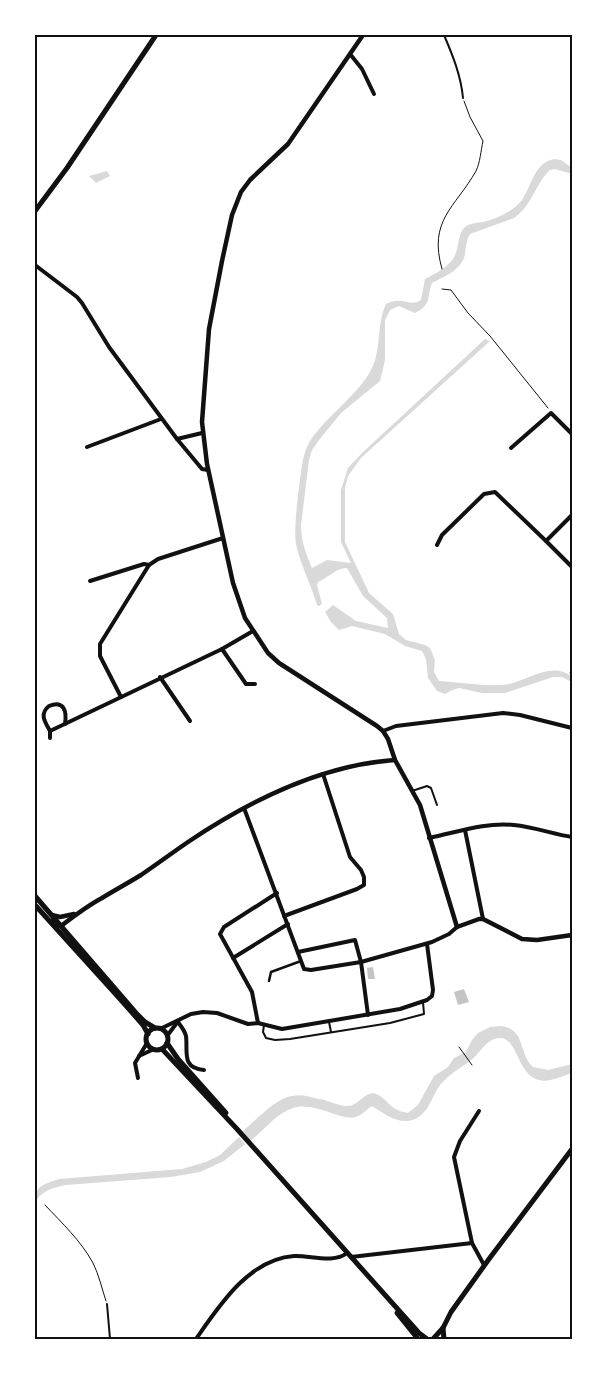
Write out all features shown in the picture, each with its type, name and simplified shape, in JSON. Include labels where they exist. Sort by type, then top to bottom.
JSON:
[{"type":"main road","points":[[35,211],[67,168],[156,35]]},
{"type":"main road","points":[[35,896],[40,910],[52,915],[141,1019],[168,1036],[167,1043],[162,1049]]},
{"type":"main road","points":[[35,903],[122,1000],[148,1034],[147,1043],[154,1049],[162,1049],[236,1127]]},
{"type":"main road","points":[[148,1034],[158,1029]]},
{"type":"main road","points":[[167,1043],[178,1059],[253,1147],[426,1339]]},
{"type":"main road","points":[[433,1339],[443,1328],[451,1312],[484,1266],[572,1150]]},
{"type":"main road","points":[[357,1264],[418,1339]]},
{"type":"main road","points":[[443,1328],[444,1339]]},
{"type":"street","points":[[363,35],[288,144],[250,180],[241,192],[235,208],[222,261],[209,329],[202,433],[223,538],[238,599],[245,618],[268,652],[279,663],[383,731],[391,746],[395,760],[420,806],[457,927]]},
{"type":"street","points":[[350,54],[362,69],[374,94]]},
{"type":"street","points":[[35,265],[77,297],[161,419],[202,469],[208,470]]},
{"type":"street","points":[[511,448],[551,412],[572,434]]},
{"type":"street","points":[[87,447],[161,419]]},
{"type":"street","points":[[177,439],[202,433]]},
{"type":"street","points":[[437,545],[442,535],[484,494],[495,492],[572,566]]},
{"type":"street","points":[[546,541],[572,515]]},
{"type":"street","points":[[121,697],[100,656],[100,644],[149,565],[158,559],[223,538]]},
{"type":"street","points":[[90,581],[144,564],[149,565]]},
{"type":"street","points":[[50,731],[222,649],[253,631]]},
{"type":"street","points":[[222,649],[246,684],[254,684]]},
{"type":"street","points":[[160,677],[190,721]]},
{"type":"street","points":[[50,738],[50,731],[43,718],[43,712],[49,706],[57,704],[62,706],[66,714],[65,724]]},
{"type":"street","points":[[383,731],[396,726],[503,713],[520,715],[572,728]]},
{"type":"street","points":[[74,720],[78,726]]},
{"type":"street","points":[[40,910],[56,925],[61,926],[78,913],[244,808],[287,787],[323,774],[362,763],[395,760]]},
{"type":"street","points":[[284,916],[364,885],[361,870],[350,857],[323,774]]},
{"type":"street","points":[[244,808],[304,969],[361,962],[427,944],[449,934],[457,927],[479,919],[483,919],[522,939],[537,940],[572,934]]},
{"type":"street","points":[[429,838],[475,826],[487,825],[515,825],[572,837]]},
{"type":"street","points":[[465,830],[483,919]]},
{"type":"street","points":[[258,1023],[252,992],[221,937],[221,930],[276,893]]},
{"type":"street","points":[[52,915],[60,917],[78,913]]},
{"type":"street","points":[[233,958],[288,924]]},
{"type":"street","points":[[298,952],[355,940],[361,962],[368,1015]]},
{"type":"street","points":[[158,1029],[178,1022],[191,1014],[212,1012],[238,1022],[258,1023],[282,1029],[400,1009],[423,1002],[432,996],[433,990],[427,944]]},
{"type":"street","points":[[269,981],[271,972],[301,961]]},
{"type":"street","points":[[168,1036],[178,1022]]},
{"type":"street","points":[[178,1022],[186,1034],[186,1055],[189,1063],[197,1069],[204,1070]]},
{"type":"street","points":[[138,1078],[135,1063],[147,1043]]},
{"type":"street","points":[[139,1056],[154,1049]]},
{"type":"street","points":[[479,1111],[460,1141],[454,1157],[472,1243],[484,1266]]},
{"type":"street","points":[[196,1339],[229,1296],[250,1274],[258,1268],[288,1257],[335,1258],[472,1243]]},
{"type":"lane","points":[[444,35],[454,56],[462,85],[463,98]]},
{"type":"lane","points":[[412,791],[427,786],[431,788],[437,805]]},
{"type":"lane","points":[[264,1025],[264,1035],[269,1039],[275,1040],[331,1032],[390,1023],[424,1014],[423,1002]]},
{"type":"lane","points":[[329,1020],[331,1032]]},
{"type":"lane","points":[[107,1304],[110,1339]]},
{"type":"path","points":[[442,268],[438,255],[440,226],[477,170],[484,141],[470,118],[463,98]]},
{"type":"path","points":[[442,289],[451,290],[468,314],[490,336],[551,412]]},
{"type":"path","points":[[459,1047],[472,1065]]},
{"type":"path","points":[[45,1205],[84,1249],[93,1264],[107,1304]]},
{"type":"shaded area","points":[[554,159],[561,160],[572,168],[572,174],[555,169],[550,170],[525,207],[514,218],[470,234],[463,260],[452,272],[432,283],[427,303],[421,310],[415,313],[399,306],[390,310],[385,320],[385,360],[380,381],[341,413],[312,450],[309,460],[301,531],[312,568],[327,560],[351,563],[341,542],[341,490],[348,468],[485,339],[490,341],[361,458],[348,476],[345,488],[345,542],[369,593],[393,614],[399,634],[406,640],[430,648],[435,660],[434,672],[439,681],[502,685],[511,684],[546,671],[564,672],[572,677],[572,682],[562,677],[553,677],[505,693],[482,693],[459,688],[445,694],[437,691],[428,678],[426,659],[422,651],[405,646],[385,634],[352,626],[339,630],[331,622],[325,612],[333,605],[356,621],[388,628],[387,618],[363,596],[347,568],[336,571],[318,582],[317,585],[322,604],[317,605],[300,559],[295,536],[303,460],[308,446],[322,425],[352,395],[371,370],[377,354],[381,320],[386,304],[397,301],[413,303],[421,300],[425,279],[445,267],[453,259],[462,230],[466,226],[493,219],[514,208],[522,200],[534,175],[542,165]]},
{"type":"shaded area","points":[[107,171],[110,176],[96,183],[89,176]]},
{"type":"shaded area","points":[[501,1026],[509,1028],[518,1037],[528,1061],[533,1067],[548,1070],[572,1064],[572,1073],[547,1081],[539,1080],[525,1070],[512,1046],[507,1040],[501,1038],[489,1042],[473,1059],[447,1078],[438,1088],[425,1111],[419,1117],[412,1120],[405,1121],[392,1118],[372,1106],[358,1116],[350,1118],[319,1109],[301,1107],[287,1110],[281,1114],[250,1141],[243,1131],[273,1105],[295,1095],[349,1106],[372,1093],[380,1096],[401,1112],[408,1113],[418,1105],[434,1076],[448,1067],[454,1058],[466,1052],[478,1033],[490,1027]]},
{"type":"shaded area","points":[[239,1137],[245,1144],[224,1161],[200,1172],[171,1177],[66,1185],[48,1190],[35,1202],[35,1196],[42,1186],[59,1179],[182,1169],[206,1162],[220,1155]]},
{"type":"building","points":[[373,967],[375,979],[368,979],[367,968]]},
{"type":"building","points":[[464,989],[469,1002],[458,1005],[454,992]]}]
